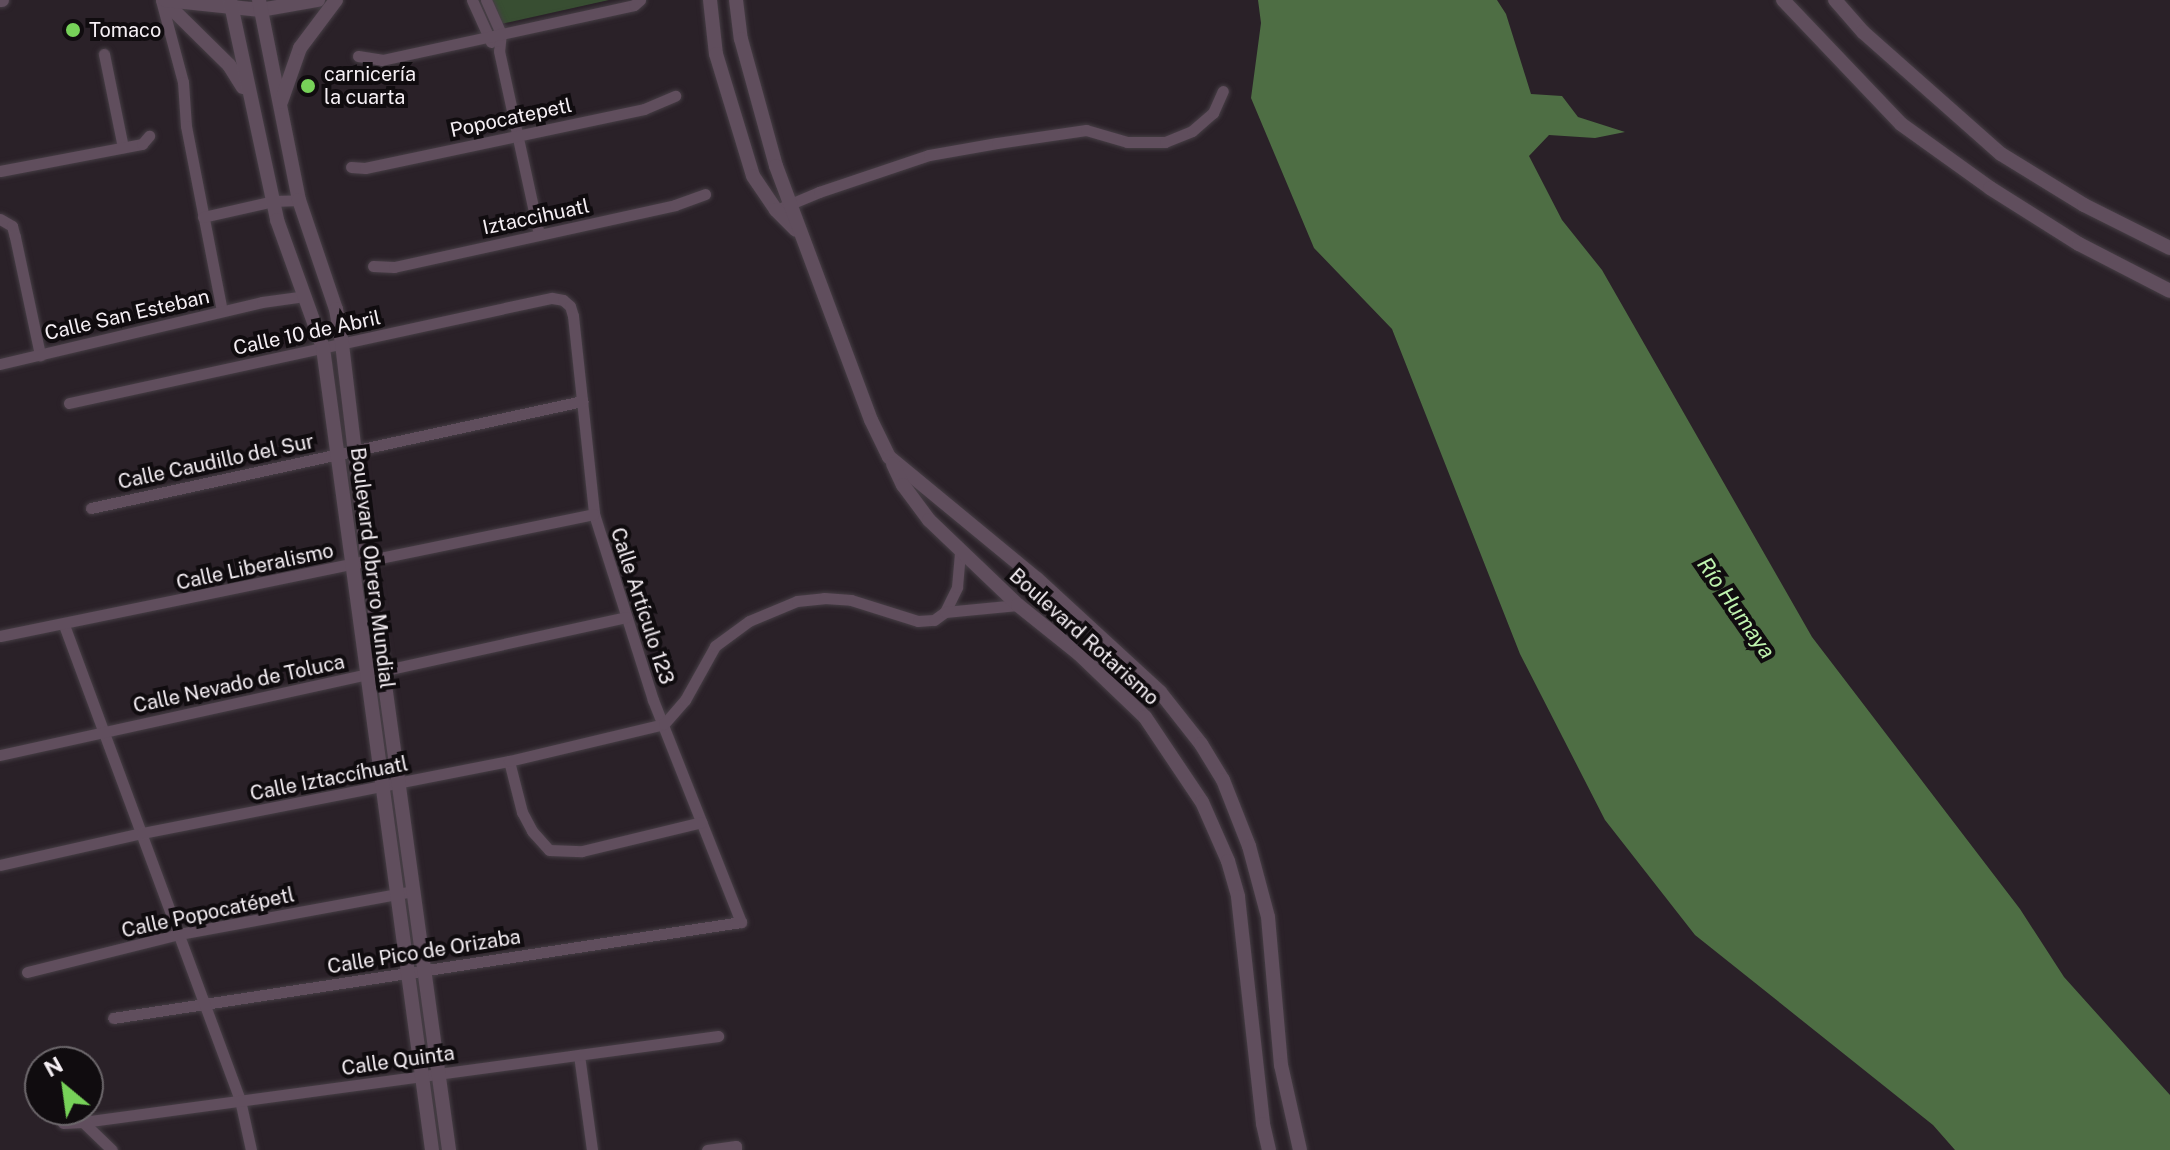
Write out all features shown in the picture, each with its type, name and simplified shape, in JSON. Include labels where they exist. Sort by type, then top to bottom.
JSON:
[{"type":"street","points":[[162,0],[231,5],[318,0]]},
{"type":"street","points":[[162,0],[229,65],[248,95]]},
{"type":"street","points":[[162,0],[183,82],[186,126],[222,311]]},
{"type":"street","points":[[280,106],[300,48],[336,0]]},
{"type":"street","points":[[472,0],[487,36],[499,51]]},
{"type":"street","points":[[486,0],[501,33],[499,51],[539,234]]},
{"type":"street","points":[[358,56],[382,60],[634,5],[640,0]]},
{"type":"street","points":[[710,0],[716,54],[753,176],[776,210],[799,233]]},
{"type":"street","name":"Boulevard Rotarismo","points":[[736,0],[741,39],[761,115],[799,233],[871,420],[920,511],[960,552],[1018,605],[1079,654],[1145,717],[1165,742],[1207,812],[1228,861],[1238,897],[1263,1124],[1269,1150]]},
{"type":"street","points":[[1783,0],[1901,124],[2040,220],[2170,291]]},
{"type":"street","points":[[1835,0],[1863,32],[2001,154],[2084,205],[2170,248]]},
{"type":"street","name":"Boulevard Obrero Mundial","points":[[231,5],[277,220],[323,348],[380,787],[432,1150]]},
{"type":"street","name":"Boulevard Obrero Mundial","points":[[260,5],[299,200],[336,309],[342,344],[368,561],[449,1150]]},
{"type":"street","points":[[104,54],[123,147]]},
{"type":"street","points":[[776,210],[929,155],[997,143],[1086,130],[1127,142],[1165,142],[1192,131],[1213,113],[1223,91]]},
{"type":"street","name":"Popocatepetl","points":[[351,167],[365,168],[644,109],[675,96]]},
{"type":"street","points":[[0,171],[142,144],[149,136]]},
{"type":"street","name":"Iztaccihuatl","points":[[373,266],[394,267],[675,205],[705,194]]},
{"type":"street","points":[[203,217],[274,201],[299,200]]},
{"type":"street","points":[[0,219],[12,226],[40,355]]},
{"type":"street","name":"Calle San Esteban","points":[[0,364],[262,302],[305,296]]},
{"type":"street","name":"Calle 10 de Abril","points":[[69,403],[552,298]]},
{"type":"street","name":"Calle Artículo 123","points":[[552,298],[570,306],[594,514],[664,724],[741,922]]},
{"type":"street","name":"Calle Caudillo del Sur","points":[[91,508],[582,401]]},
{"type":"street","points":[[889,457],[1090,627],[1160,692],[1201,744],[1240,819],[1268,917],[1281,1065],[1300,1150]]},
{"type":"street","name":"Calle Liberalismo","points":[[0,636],[594,514]]},
{"type":"street","points":[[664,724],[685,700],[715,646],[771,609],[824,598],[851,600],[918,621],[934,620],[945,612],[957,587],[960,552]]},
{"type":"street","points":[[945,612],[1018,605]]},
{"type":"street","name":"Calle Nevado de Toluca","points":[[0,755],[626,617]]},
{"type":"street","points":[[64,625],[240,1100],[251,1150]]},
{"type":"street","name":"Calle Iztaccíhuatl","points":[[0,865],[142,833],[509,761],[664,724]]},
{"type":"street","points":[[509,761],[522,812],[532,831],[549,850],[582,851],[702,822]]},
{"type":"street","name":"Calle Popocatépetl","points":[[27,972],[179,934],[414,891]]},
{"type":"street","name":"Calle Pico de Orizaba","points":[[113,1018],[741,922]]},
{"type":"street","name":"Calle Quinta","points":[[104,1119],[718,1036]]},
{"type":"street","points":[[579,1055],[592,1150]]},
{"type":"street","points":[[87,1126],[112,1150]]},
{"type":"street","points":[[707,1150],[736,1148]]},
{"type":"shaded area","points":[[489,0],[609,0],[501,24]]},
{"type":"water","name":"Río Humaya","points":[[1258,0],[1497,0],[1506,14],[1531,94],[1562,96],[1578,117],[1625,132],[1595,138],[1549,135],[1529,156],[1562,220],[1602,270],[1812,637],[2020,909],[2064,977],[2170,1095],[2170,1150],[1955,1150],[1933,1125],[1695,935],[1605,820],[1520,654],[1392,329],[1314,248],[1251,98],[1261,23]]},
{"type":"place","name":"Tomaco","points":[[73,30]]},
{"type":"place","name":"carnicería la cuarta","points":[[308,86]]}]
